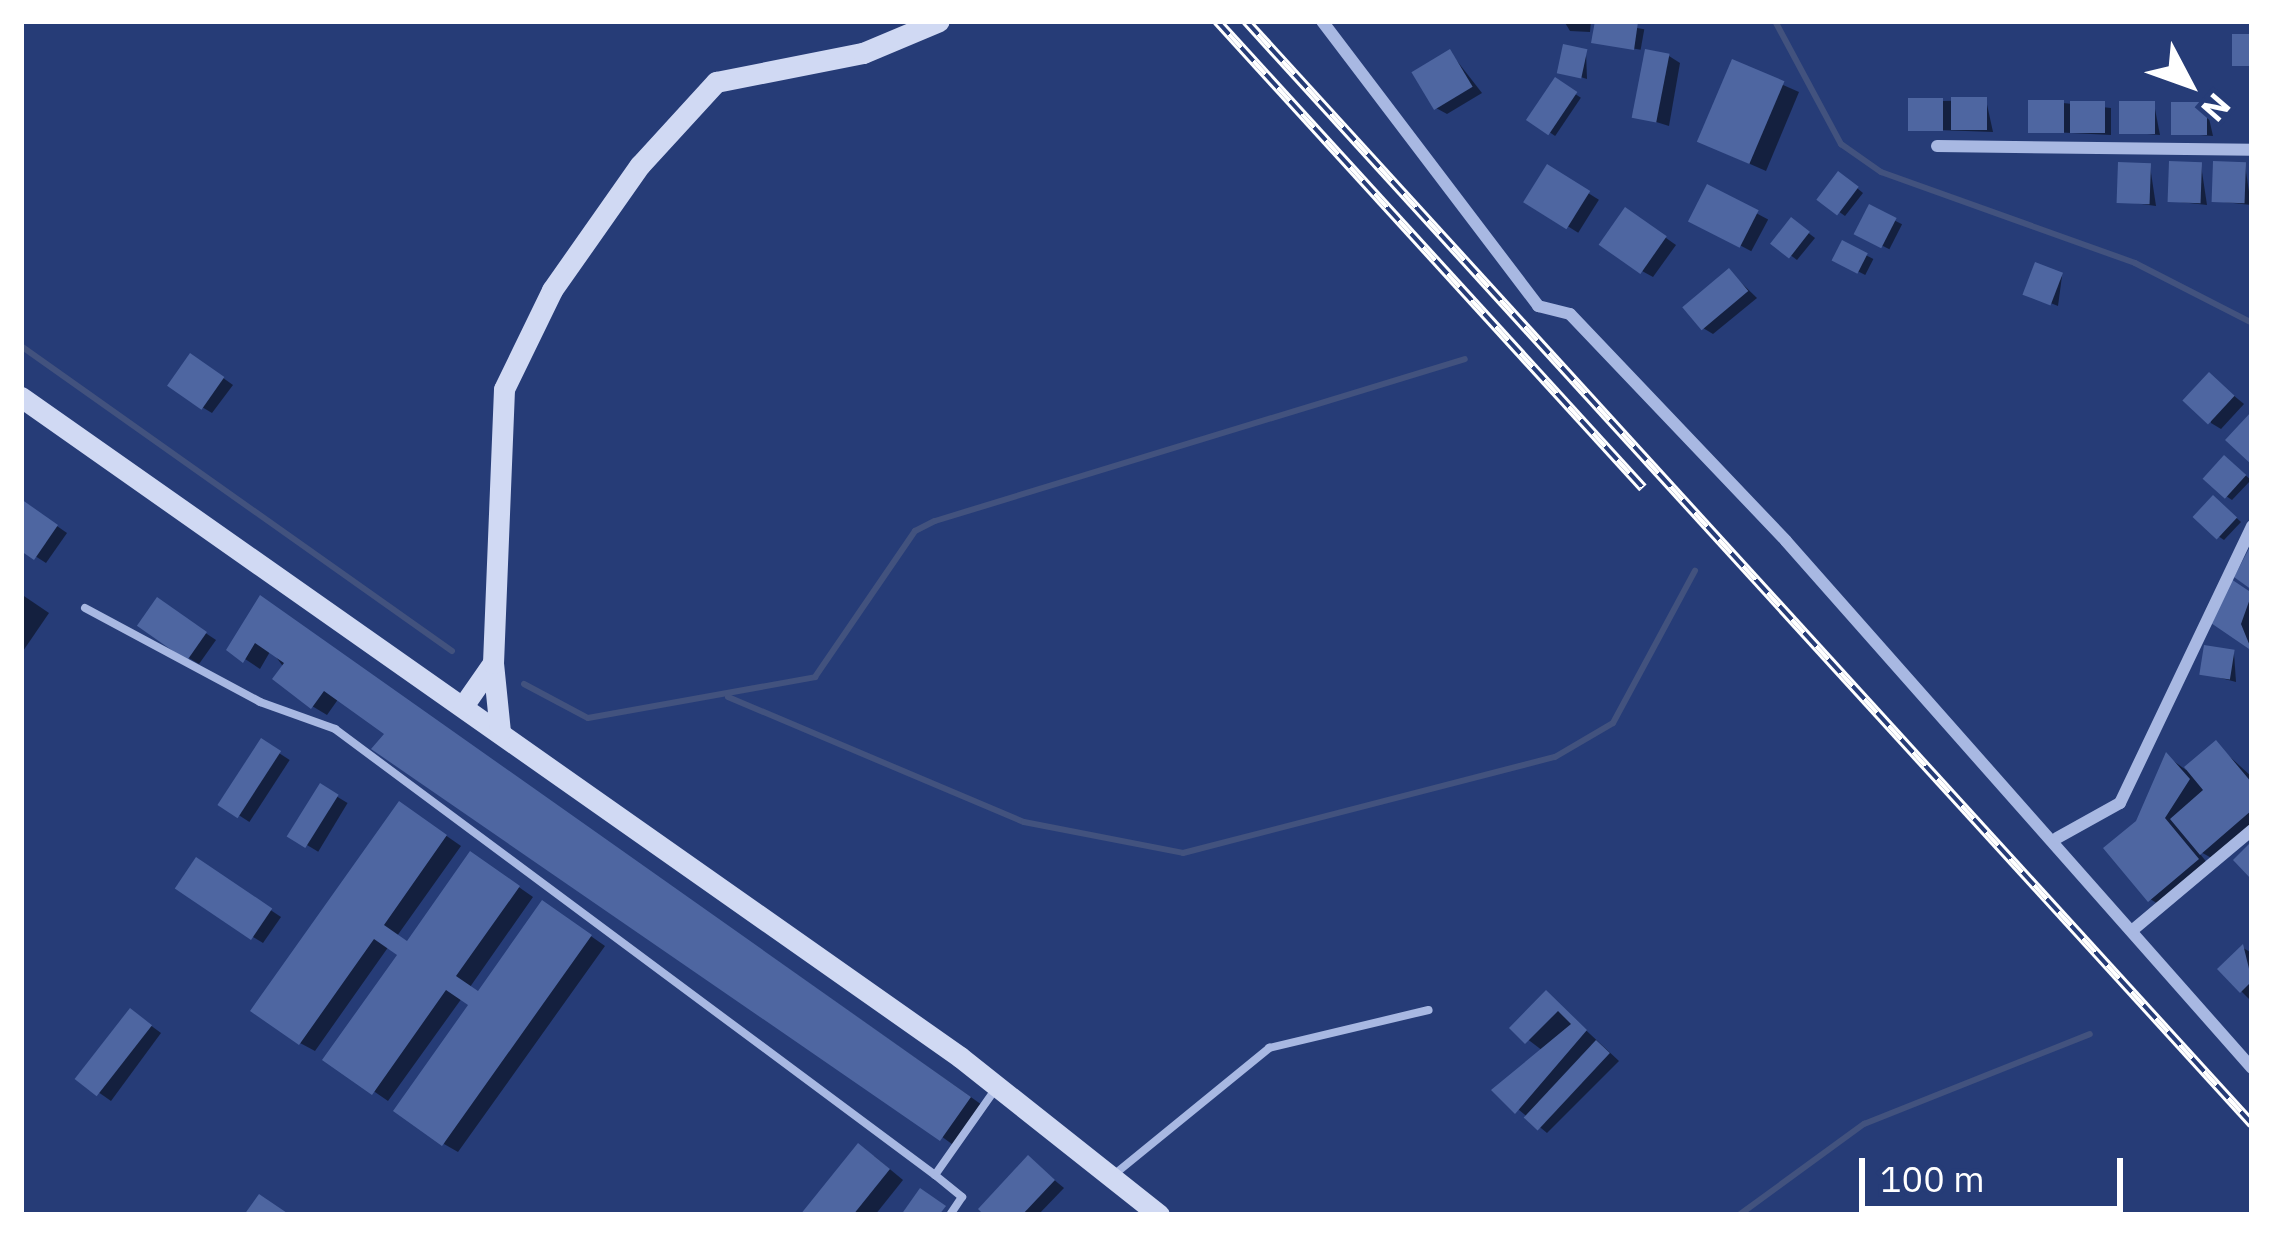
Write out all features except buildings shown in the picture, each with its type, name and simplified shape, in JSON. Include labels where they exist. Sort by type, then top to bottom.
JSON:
[{"type":"main road","points":[[501,733],[490,704],[500,409],[552,290],[716,82],[863,52],[939,21]]},
{"type":"main road","points":[[21,397],[998,1085],[1114,1174],[1159,1215]]},
{"type":"main road","points":[[463,706],[494,663]]},
{"type":"street","points":[[1322,21],[1538,306],[1570,314],[1609,352],[2056,838],[2252,1068]]},
{"type":"street","points":[[1937,146],[2252,150]]},
{"type":"street","points":[[2056,838],[2120,803],[2252,526]]},
{"type":"street","points":[[2134,929],[2252,830]]},
{"type":"lane","points":[[85,608],[260,702],[335,729],[935,1175],[962,1198],[950,1215]]},
{"type":"lane","points":[[1114,1174],[1269,1048],[1429,1010]]},
{"type":"lane","points":[[935,1175],[998,1085]]},
{"type":"waterway","points":[[1775,21],[1841,144],[1881,172],[2135,263],[2252,323]]},
{"type":"waterway","points":[[21,346],[452,651]]},
{"type":"waterway","points":[[524,684],[588,718],[815,677],[915,531],[935,521],[1465,359]]},
{"type":"waterway","points":[[728,697],[1024,822],[1183,853],[1555,757],[1613,723],[1695,571]]},
{"type":"waterway","points":[[1739,1215],[1864,1124],[2090,1034]]},
{"type":"railway","points":[[1217,21],[1643,488]]},
{"type":"railway","points":[[1246,21],[2252,1124]]}]
